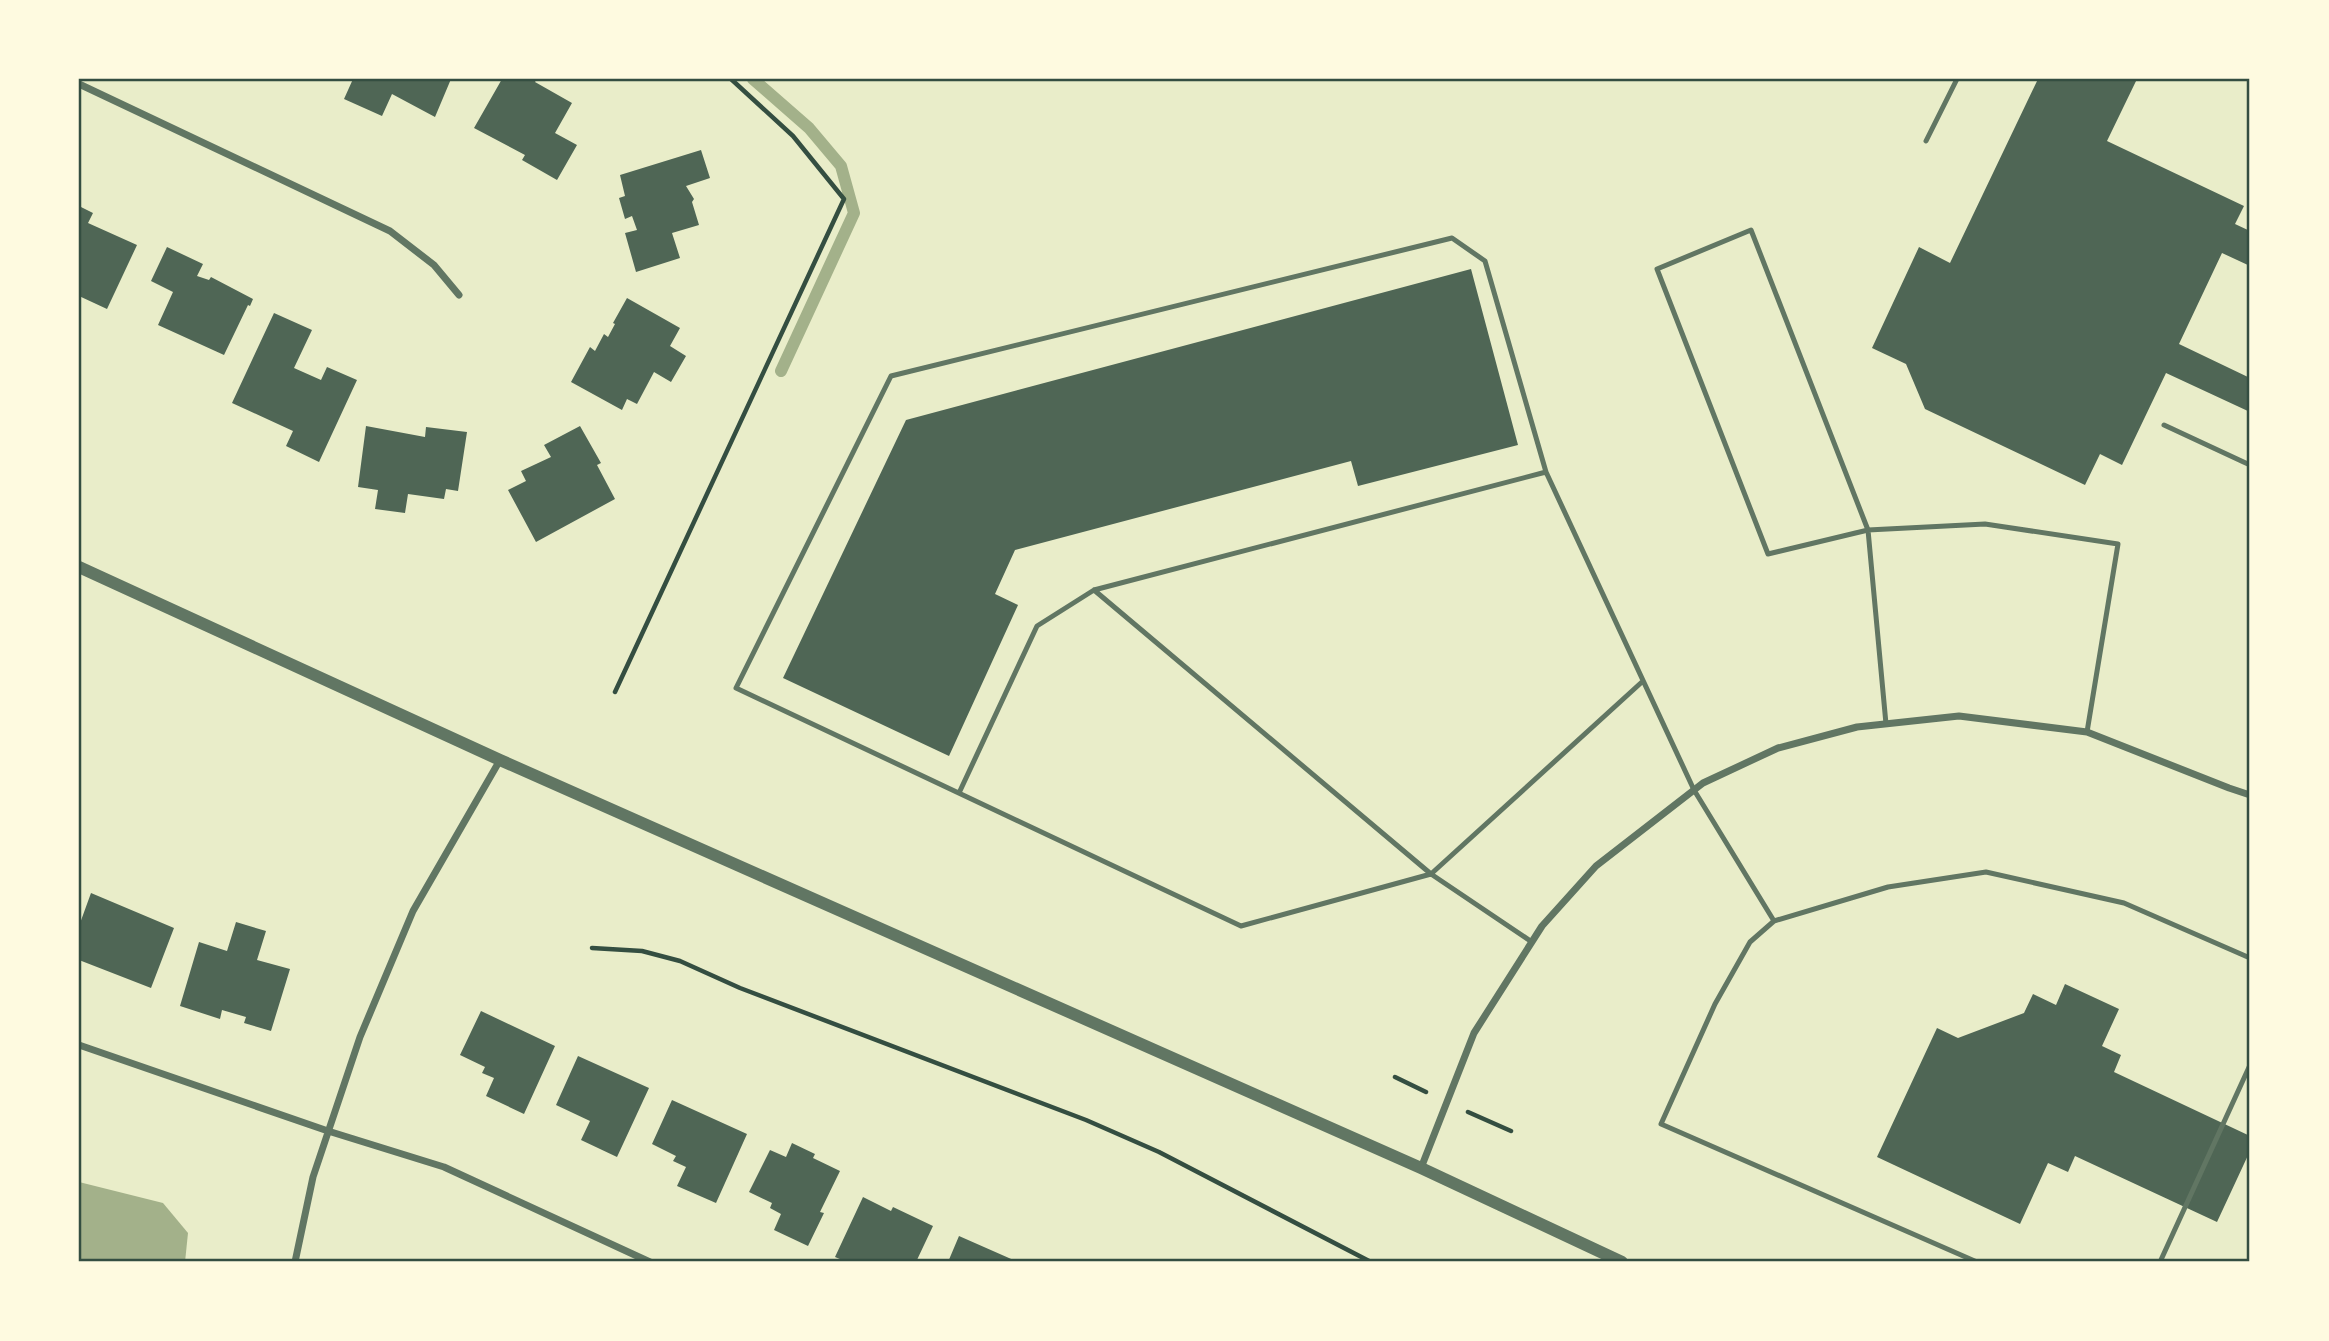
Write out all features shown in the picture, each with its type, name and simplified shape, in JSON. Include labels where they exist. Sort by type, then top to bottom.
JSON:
[{"type":"street","points":[[79,84],[390,231],[434,265],[459,295]]},
{"type":"street","points":[[79,567],[500,760],[1421,1168],[1622,1262]]},
{"type":"street","points":[[1421,1168],[1474,1033],[1542,926],[1596,866],[1693,790],[1778,748],[1857,727],[1959,716],[2087,732],[2250,795]]},
{"type":"street","points":[[295,1262],[313,1177],[360,1037],[413,911],[500,760]]},
{"type":"street","points":[[79,1045],[328,1131],[444,1167],[650,1262]]},
{"type":"lane","points":[[1926,141],[1957,79]]},
{"type":"lane","points":[[1886,724],[1868,530],[1751,230],[1657,269],[1768,554],[1868,530],[1985,524],[2118,544],[2087,732]]},
{"type":"lane","points":[[1643,681],[1431,874],[1241,926],[736,688],[891,376],[1452,238],[1485,261],[1546,472],[1643,681],[1693,790],[1774,921]]},
{"type":"lane","points":[[2164,425],[2250,465]]},
{"type":"lane","points":[[959,793],[1037,626],[1094,590],[1546,472]]},
{"type":"lane","points":[[1094,590],[1431,874],[1532,942]]},
{"type":"lane","points":[[1977,1262],[1661,1124],[1714,1004],[1750,942],[1774,921],[1888,887],[1986,872],[2124,902],[2250,958]]},
{"type":"lane","points":[[2160,1262],[2250,1065]]},
{"type":"path","points":[[615,692],[844,199],[793,136],[731,79]]},
{"type":"path","points":[[592,948],[642,951],[680,961],[740,988],[1086,1120],[1159,1152],[1371,1262]]},
{"type":"shaded area","points":[[79,1182],[163,1203],[188,1233],[185,1262],[79,1262]]},
{"type":"building","points":[[353,79],[451,79],[435,117],[392,94],[382,116],[344,99]]},
{"type":"building","points":[[502,79],[537,79],[535,82],[572,103],[555,133],[577,145],[557,180],[522,160],[525,155],[474,128]]},
{"type":"building","points":[[2038,79],[2137,79],[2107,141],[2244,206],[2235,224],[2250,231],[2250,266],[2222,253],[2179,344],[2250,378],[2250,412],[2166,373],[2122,465],[2100,454],[2085,485],[1925,409],[1906,364],[1872,348],[1919,247],[1950,263]]},
{"type":"building","points":[[701,150],[710,178],[686,186],[694,199],[692,202],[699,225],[672,233],[680,258],[636,272],[625,233],[637,230],[632,216],[625,219],[619,198],[625,196],[620,175]]},
{"type":"building","points":[[79,206],[93,213],[88,223],[137,245],[107,309],[79,296]]},
{"type":"building","points":[[167,247],[203,264],[197,276],[209,280],[211,277],[253,299],[224,355],[158,325],[173,292],[151,281]]},
{"type":"building","points":[[1471,269],[1518,445],[1358,486],[1351,461],[1015,550],[995,594],[1018,605],[949,756],[783,678],[906,420]]},
{"type":"building","points":[[627,298],[680,328],[670,346],[686,356],[671,382],[654,372],[637,404],[627,399],[622,410],[571,382],[590,347],[595,351],[604,334],[608,337]]},
{"type":"building","points":[[274,313],[312,330],[294,368],[321,380],[327,367],[357,380],[319,462],[286,446],[293,431],[232,403]]},
{"type":"building","points":[[366,426],[425,437],[426,427],[467,432],[458,491],[446,489],[444,499],[408,494],[405,513],[375,509],[378,490],[358,487]]},
{"type":"building","points":[[580,426],[601,463],[597,465],[615,499],[536,542],[508,490],[526,481],[521,471],[551,457],[544,445]]},
{"type":"building","points":[[91,893],[174,928],[151,988],[79,960],[79,926]]},
{"type":"building","points":[[236,922],[266,931],[257,960],[290,969],[271,1031],[244,1023],[246,1017],[222,1010],[220,1019],[180,1006],[199,942],[227,951]]},
{"type":"building","points":[[2065,984],[2119,1009],[2102,1046],[2121,1055],[2114,1072],[2250,1136],[2250,1151],[2217,1222],[2075,1156],[2068,1172],[2048,1163],[2020,1224],[1877,1157],[1937,1028],[1958,1038],[2024,1013],[2033,994],[2056,1005]]},
{"type":"building","points":[[481,1011],[555,1046],[524,1114],[486,1096],[494,1078],[482,1073],[485,1067],[460,1055]]},
{"type":"building","points":[[578,1056],[649,1088],[617,1157],[581,1140],[590,1121],[556,1105]]},
{"type":"building","points":[[672,1100],[747,1134],[716,1203],[677,1186],[686,1167],[673,1161],[676,1156],[652,1144]]},
{"type":"building","points":[[792,1143],[815,1154],[813,1158],[840,1171],[820,1212],[824,1213],[808,1246],[774,1230],[781,1214],[770,1208],[772,1203],[749,1192],[770,1150],[786,1157]]},
{"type":"building","points":[[863,1197],[891,1211],[893,1207],[933,1226],[916,1262],[847,1262],[835,1257]]},
{"type":"building","points":[[959,1236],[1018,1262],[948,1262]]},
{"type":"waterway","points":[[753,79],[809,128],[841,166],[854,213],[781,371]]}]
